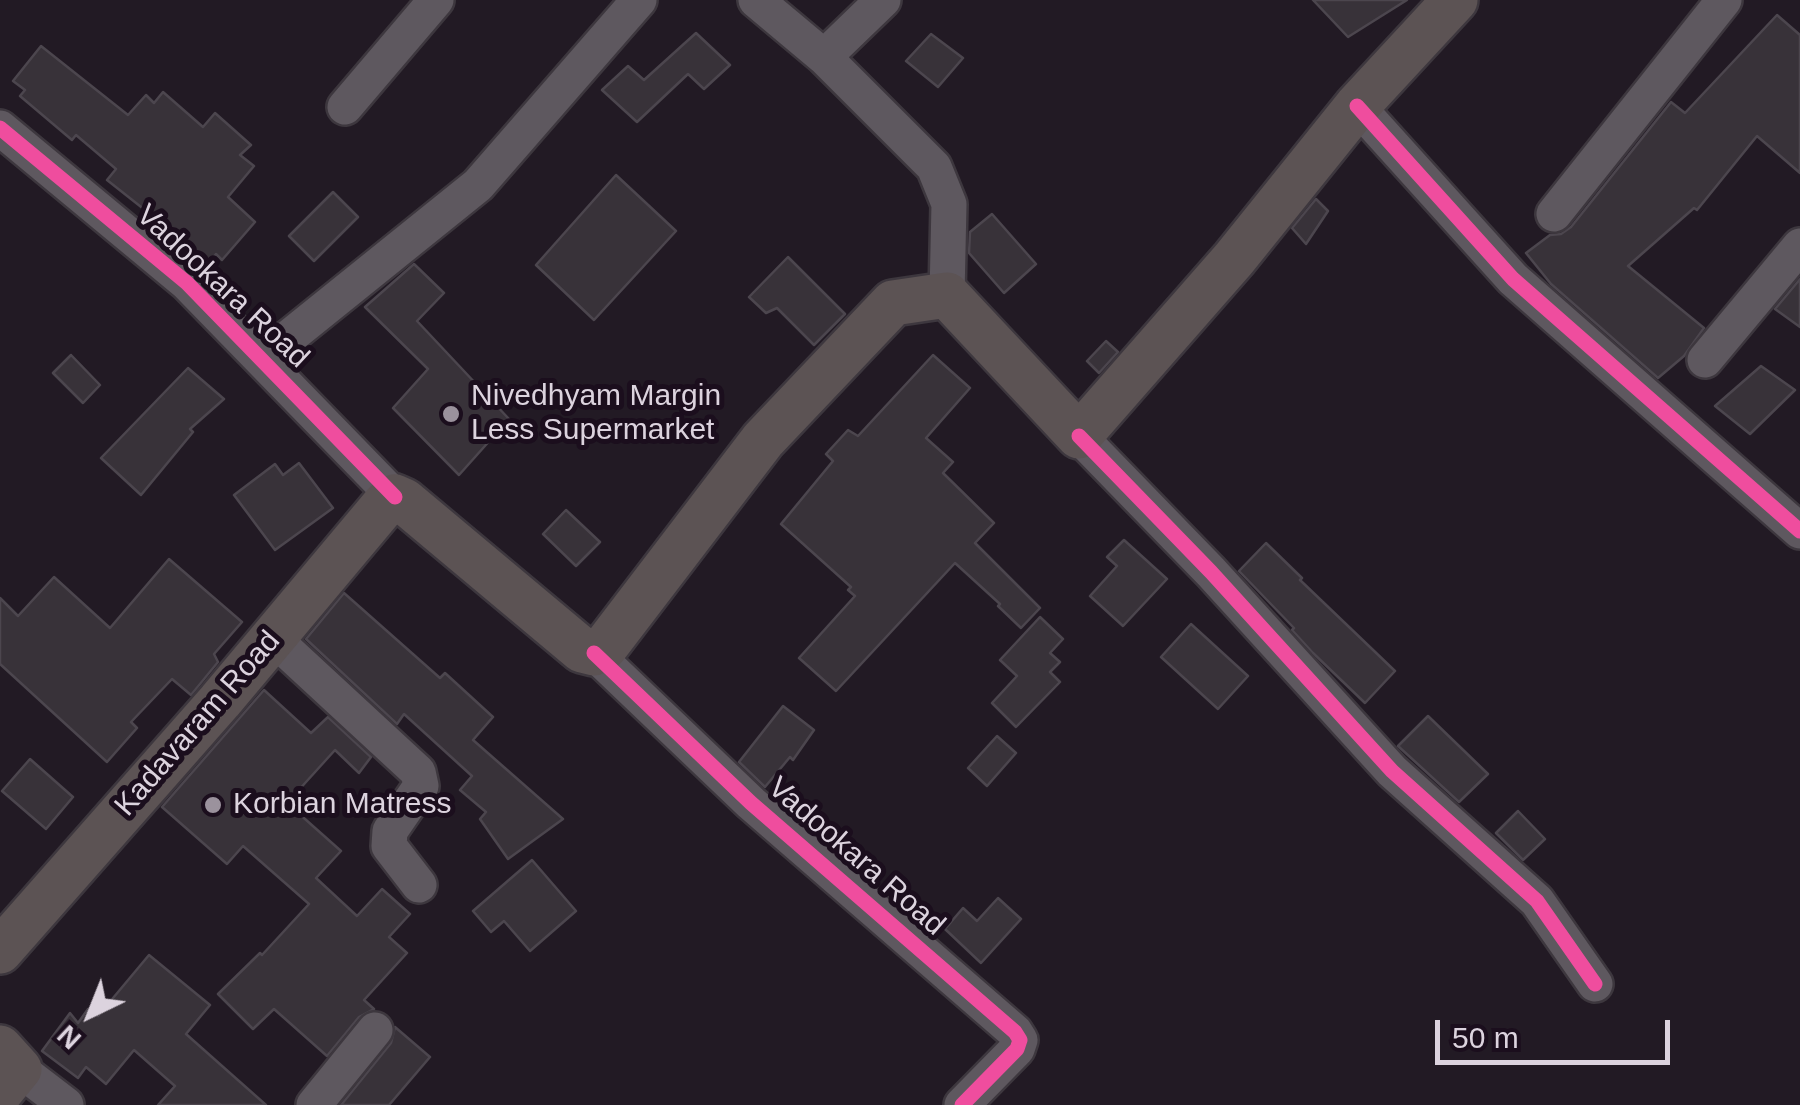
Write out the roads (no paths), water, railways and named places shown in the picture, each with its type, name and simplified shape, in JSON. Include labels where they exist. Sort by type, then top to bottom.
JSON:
[{"type":"main road","points":[[594,654],[605,647],[762,440],[893,303],[948,294],[1079,436],[1234,259],[1357,106],[1455,0]]},
{"type":"main road","name":"Vadookara Road","points":[[396,497],[582,650],[594,654]]},
{"type":"main road","name":"Kadavaram Road","points":[[0,951],[385,504],[396,497]]},
{"type":"street","points":[[345,107],[436,0]]},
{"type":"street","points":[[262,360],[478,186],[639,0]]},
{"type":"street","points":[[756,0],[824,57],[934,167],[949,204],[948,294]]},
{"type":"street","points":[[824,57],[882,0]]},
{"type":"street","points":[[1554,214],[1724,0]]},
{"type":"street","points":[[1357,106],[1513,279],[1800,532]]},
{"type":"street","name":"Vadookara Road","points":[[0,128],[188,283],[396,497]]},
{"type":"street","points":[[1704,360],[1800,246]]},
{"type":"street","points":[[1079,436],[1211,572],[1392,770],[1537,901],[1595,984]]},
{"type":"street","points":[[273,638],[418,772],[421,786],[390,831],[388,846],[420,885]]},
{"type":"street","name":"Vadookara Road","points":[[594,654],[751,803],[1015,1032],[1020,1040],[1017,1049],[962,1105]]},
{"type":"street","points":[[314,1105],[375,1030]]},
{"type":"street","points":[[6,1070],[66,1105]]},
{"type":"place","name":"Nivedhyam Margin Less Supermarket","points":[[451,414]]},
{"type":"place","name":"Korbian Matress","points":[[213,805]]}]
